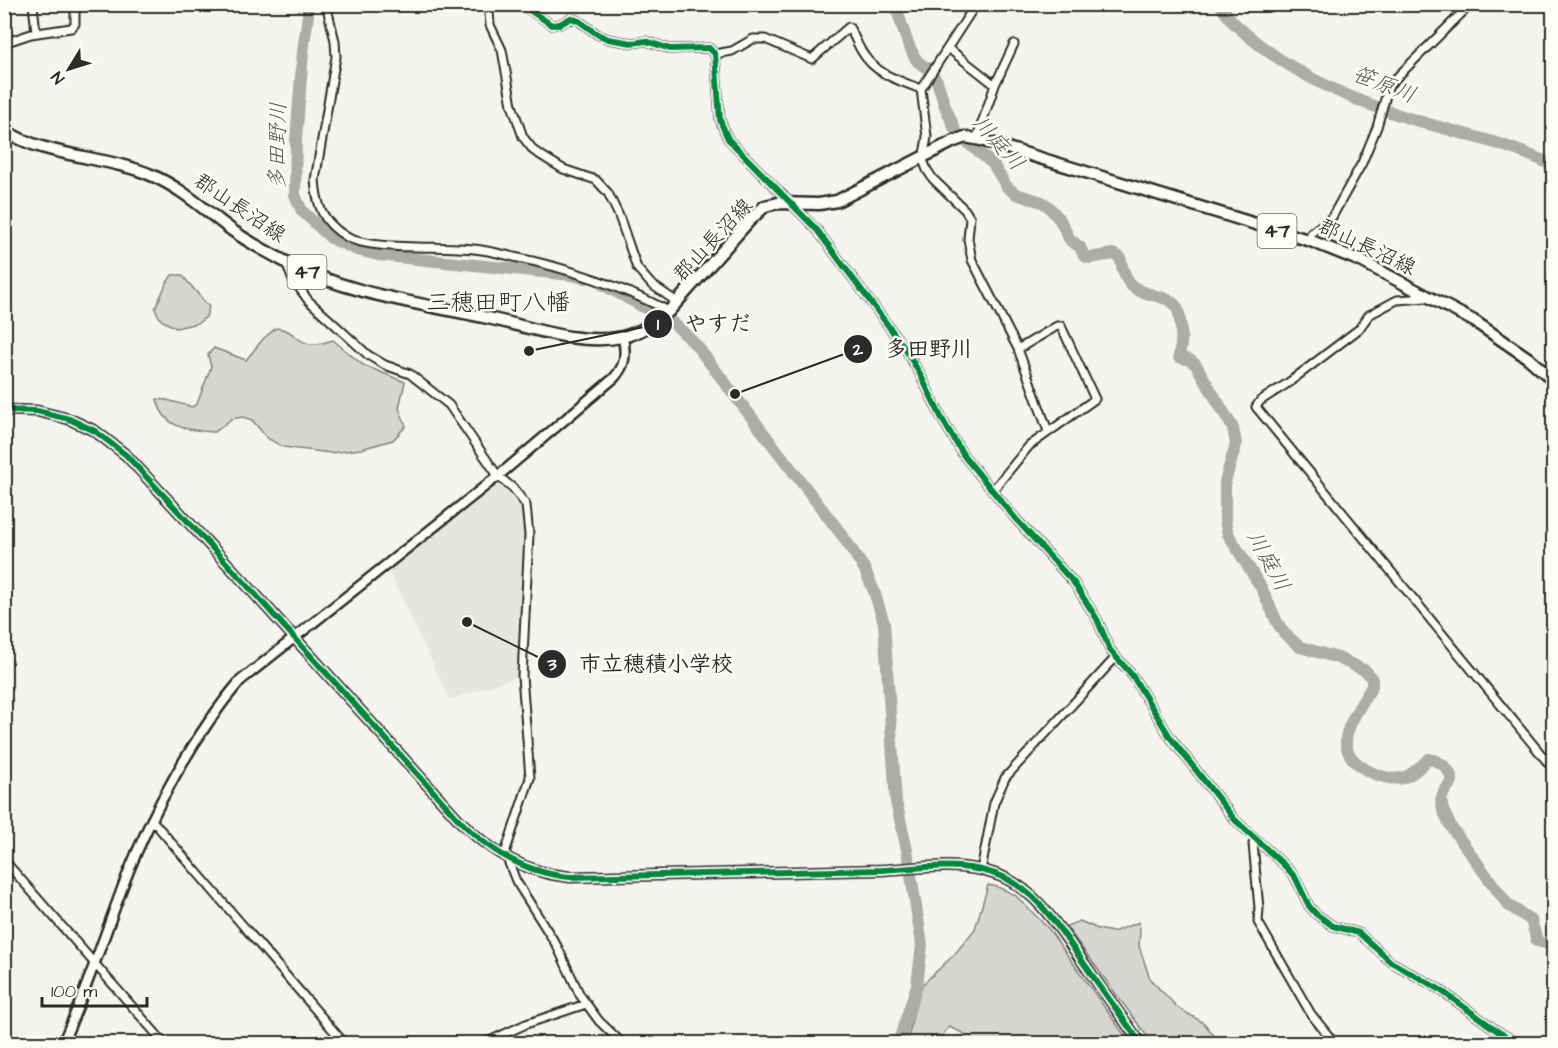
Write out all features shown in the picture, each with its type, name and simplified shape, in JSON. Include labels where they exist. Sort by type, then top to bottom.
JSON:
[{"type":"main road","name":"郡山長沼線","points":[[4,130],[35,144],[152,175],[183,194],[236,233],[313,274],[353,288],[410,302],[572,337],[601,339],[623,337],[659,320],[765,206],[837,201],[965,137],[1311,242],[1361,261],[1474,321],[1528,358],[1554,381]]},
{"type":"street","points":[[33,4],[36,33]]},
{"type":"street","points":[[4,43],[36,33],[74,27],[75,4]]},
{"type":"street","points":[[326,4],[335,41],[336,57],[315,180],[316,197],[322,216],[332,225],[348,237],[371,244],[475,249],[544,264],[598,280],[644,298],[669,311]]},
{"type":"street","points":[[491,4],[490,25],[502,50],[512,105],[523,137],[534,151],[563,169],[596,180],[608,193],[619,216],[637,268],[651,284],[677,302]]},
{"type":"street","points":[[520,4],[552,25],[560,24],[571,18],[608,39],[632,43],[646,41],[670,49],[709,48],[715,54],[719,114],[723,130],[735,147],[817,230],[904,347],[955,442],[1015,518],[1074,583],[1087,602],[1107,645],[1128,669],[1170,737],[1200,778],[1235,820],[1284,865],[1295,878],[1310,906],[1322,920],[1359,933],[1390,962],[1439,989],[1518,1044]]},
{"type":"street","points":[[976,4],[922,86],[927,137],[923,160],[929,175],[965,210],[970,218],[968,239],[972,260],[1018,349],[1048,430]]},
{"type":"street","points":[[1311,242],[1311,233],[1329,220],[1337,210],[1362,163],[1389,85],[1471,4]]},
{"type":"street","points":[[715,54],[732,51],[758,38],[812,59],[849,27],[861,51],[881,73],[922,86]]},
{"type":"street","points":[[974,140],[1014,44]]},
{"type":"street","points":[[948,48],[995,85]]},
{"type":"street","points":[[285,261],[292,278],[308,300],[368,355],[385,365],[410,374],[449,405],[498,476],[523,500],[528,520],[522,676],[530,778],[506,848],[507,858],[516,881],[557,946],[586,1004],[599,1021],[623,1044]]},
{"type":"street","points":[[1430,299],[1397,300],[1369,315],[1359,329],[1348,338],[1260,401],[1256,407],[1554,770]]},
{"type":"street","points":[[993,490],[1029,446],[1048,430],[1095,399],[1061,327],[1057,326],[1018,349]]},
{"type":"street","points":[[62,1044],[152,819],[222,702],[240,681],[498,476],[614,378],[622,370],[626,356],[623,337]]},
{"type":"street","points":[[4,410],[48,413],[79,423],[111,443],[138,467],[471,832],[487,846],[507,858],[536,871],[570,877],[882,870],[924,867],[981,870],[1019,885],[1036,900],[1141,1044]]},
{"type":"street","points":[[981,870],[994,803],[1005,778],[1116,657]]},
{"type":"street","points":[[152,819],[345,1044]]},
{"type":"street","points":[[1255,840],[1253,844],[1259,908],[1258,922],[1311,1014],[1335,1044]]},
{"type":"street","points":[[4,860],[165,1044]]},
{"type":"street","points":[[483,1044],[526,1024],[586,1004]]},
{"type":"shaded area","points":[[172,275],[182,275],[209,307],[206,317],[198,323],[176,328],[161,320],[155,309]]},
{"type":"shaded area","points":[[276,328],[311,344],[333,340],[363,365],[405,382],[399,408],[406,426],[393,440],[361,449],[331,453],[283,447],[267,438],[252,420],[243,417],[231,419],[215,432],[187,429],[172,423],[165,417],[157,399],[192,407],[197,404],[211,367],[208,355],[214,348],[246,360],[263,339]]},
{"type":"shaded area","points":[[497,483],[501,483],[519,500],[525,516],[518,676],[450,700],[388,569]]},
{"type":"shaded area","points":[[988,885],[1015,895],[1048,928],[1130,1043],[969,1043],[963,1033],[949,1027],[936,1043],[907,1043],[916,1002],[923,984],[954,955],[975,929]]},
{"type":"shaded area","points":[[1080,921],[1098,929],[1113,932],[1139,922],[1139,946],[1150,979],[1178,1008],[1204,1023],[1215,1037],[1214,1043],[1152,1043],[1066,926]]},
{"type":"waterway","name":"多田野川","points":[[307,4],[308,15],[296,140],[295,195],[302,211],[331,238],[357,250],[378,255],[586,278]]},
{"type":"waterway","name":"川庭川","points":[[895,4],[914,56],[937,81],[957,134],[993,164],[1007,187],[1016,194],[1048,206],[1060,220],[1070,240],[1080,247],[1084,256],[1089,258],[1113,254],[1120,257],[1130,284],[1142,292],[1163,298],[1175,305],[1180,322],[1179,357],[1190,360],[1196,365],[1233,428],[1236,444],[1225,482],[1225,521],[1228,534],[1262,589],[1284,633],[1300,647],[1338,658],[1366,671],[1372,679],[1372,686],[1352,721],[1347,735],[1347,749],[1352,757],[1366,770],[1394,779],[1409,775],[1429,759],[1444,766],[1452,781],[1441,800],[1451,827],[1508,905],[1531,920],[1537,941],[1554,945]]},
{"type":"waterway","name":"笹原川","points":[[1220,4],[1234,24],[1258,44],[1328,87],[1406,117],[1509,147],[1554,166]]},
{"type":"waterway","name":"多田野川","points":[[602,284],[666,318],[696,345],[842,535],[864,568],[874,591],[884,623],[896,802],[907,850],[922,945],[917,985],[898,1044]]},
{"type":"cycle path","points":[[520,4],[552,25],[560,24],[571,18],[608,39],[632,43],[646,41],[670,49],[709,48],[715,54],[720,120],[728,139],[817,230],[904,347],[964,456],[1015,518],[1074,583],[1097,619],[1110,650],[1132,675],[1170,737],[1235,820],[1295,877],[1309,906],[1316,914],[1333,926],[1359,933],[1391,962],[1439,989],[1518,1044]]},
{"type":"cycle path","points":[[4,410],[37,411],[69,419],[95,431],[126,455],[459,820],[483,842],[509,859],[538,871],[570,877],[938,867],[966,868],[992,873],[1022,888],[1046,911],[1141,1044]]},
{"type":"place","name":"やすだ","points":[[529,351]]},
{"type":"place","name":"多田野川","points":[[735,394]]},
{"type":"place","name":"市立穂積小学校","points":[[467,622]]},
{"type":"district","name":"三穂田町八幡","points":[[498,303]]}]
